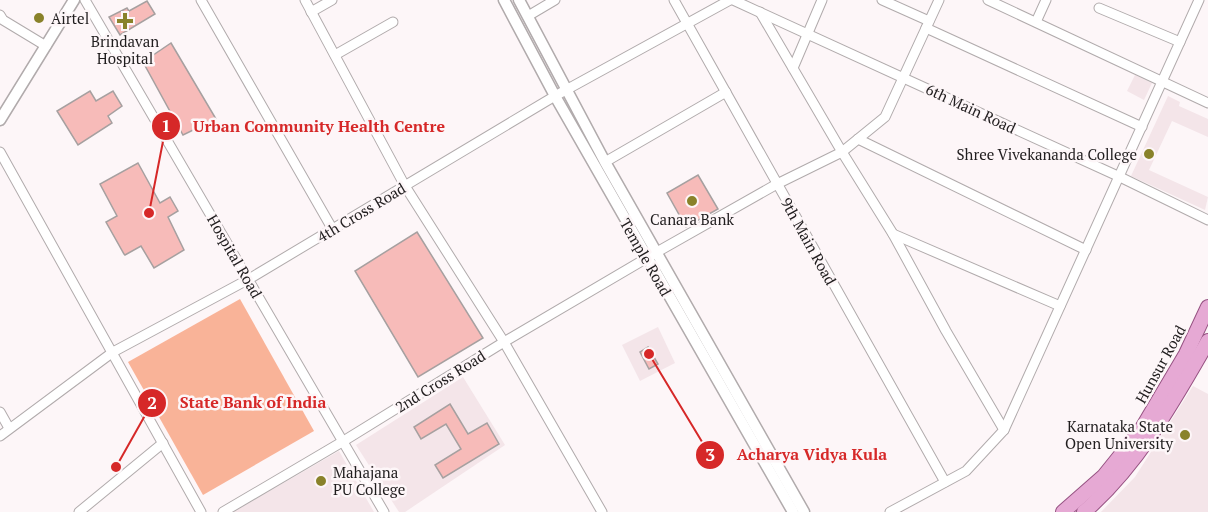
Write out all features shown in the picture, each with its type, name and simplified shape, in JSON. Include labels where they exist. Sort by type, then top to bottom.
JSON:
[{"type":"main road","name":"Hunsur Road","points":[[1063,512],[1104,476],[1142,430],[1186,354],[1208,307]]},
{"type":"main road","points":[[1084,512],[1102,497],[1140,453],[1208,341]]},
{"type":"street","points":[[0,120],[74,0]]},
{"type":"street","name":"Hospital Road","points":[[85,0],[384,512]]},
{"type":"street","points":[[201,0],[333,230]]},
{"type":"street","points":[[305,0],[405,186],[504,342],[602,512]]},
{"type":"street","points":[[311,12],[332,0]]},
{"type":"street","name":"Temple Road","points":[[504,0],[555,96],[804,512]]},
{"type":"street","name":"Temple Road","points":[[519,0],[567,88],[652,255],[793,512]]},
{"type":"street","points":[[528,16],[555,0]]},
{"type":"street","name":"9th Main Road","points":[[675,0],[945,482]]},
{"type":"street","name":"4th Cross Road","points":[[0,436],[113,352],[249,279],[567,88],[731,0]]},
{"type":"street","name":"6th Main Road","points":[[731,0],[809,33],[1208,220]]},
{"type":"street","points":[[793,68],[822,0]]},
{"type":"street","points":[[882,0],[928,25],[1142,128]]},
{"type":"street","name":"2nd Cross Road","points":[[224,512],[652,255],[777,184],[842,152],[885,117],[939,0]]},
{"type":"street","points":[[988,0],[1207,100]]},
{"type":"street","points":[[1036,22],[1046,0]]},
{"type":"street","points":[[890,512],[966,471],[1004,429],[1120,177],[1198,0]]},
{"type":"street","points":[[1099,8],[1180,42]]},
{"type":"street","points":[[760,12],[893,234],[946,331],[1004,429]]},
{"type":"street","points":[[0,15],[3,20],[46,46]]},
{"type":"street","points":[[335,56],[393,22]]},
{"type":"street","points":[[605,162],[726,92]]},
{"type":"street","points":[[858,139],[1086,250]]},
{"type":"street","points":[[0,152],[201,512]]},
{"type":"street","points":[[893,234],[1060,306]]},
{"type":"street","points":[[0,412],[9,428]]},
{"type":"street","points":[[79,512],[163,443]]},
{"type":"shaded area","points":[[1135,75],[1152,83],[1144,100],[1127,91]]},
{"type":"shaded area","name":"Shree Vivekananda College","points":[[1168,96],[1180,102],[1179,106],[1208,119],[1208,137],[1172,121],[1149,170],[1208,197],[1205,210],[1131,176]]},
{"type":"shaded area","points":[[240,299],[314,431],[203,495],[128,362]]},
{"type":"shaded area","points":[[658,327],[675,363],[640,381],[622,345]]},
{"type":"shaded area","points":[[463,377],[505,445],[405,512],[399,512],[356,445]]},
{"type":"shaded area","name":"Karnataka State Open University","points":[[1193,386],[1208,394],[1208,512],[1101,512],[1135,477]]},
{"type":"shaded area","name":"Mahajana PU College","points":[[339,451],[374,512],[233,512]]},
{"type":"building","points":[[147,1],[155,14],[120,35],[109,17],[127,8],[129,11]]},
{"type":"building","name":"Brindavan Hospital","points":[[171,43],[216,119],[183,135],[143,62]]},
{"type":"building","points":[[90,91],[96,101],[113,91],[122,106],[108,116],[112,123],[78,145],[57,111]]},
{"type":"building","points":[[138,163],[160,203],[170,197],[178,211],[168,217],[184,250],[154,268],[141,246],[124,254],[106,222],[117,216],[100,184]]},
{"type":"building","name":"Canara Bank","points":[[698,175],[718,209],[686,227],[667,193]]},
{"type":"building","points":[[417,232],[483,338],[418,377],[355,271]]},
{"type":"building","points":[[648,347],[658,364],[649,369],[640,352]]},
{"type":"building","points":[[450,404],[468,434],[487,423],[499,444],[443,478],[435,465],[461,449],[446,424],[421,439],[414,427]]},
{"type":"place","name":"Airtel","points":[[39,18]]},
{"type":"place","name":"Brindavan Hospital","points":[[125,21]]},
{"type":"place","name":"Shree Vivekananda College","points":[[1149,154]]},
{"type":"place","name":"Canara Bank","points":[[692,201]]},
{"type":"place","name":"Urban Community Health Centre","points":[[149,213]]},
{"type":"place","name":"Acharya Vidya Kula","points":[[649,354]]},
{"type":"place","name":"Karnataka State Open University","points":[[1185,435]]},
{"type":"place","name":"State Bank of India","points":[[116,467]]},
{"type":"place","name":"Mahajana PU College","points":[[321,481]]}]
